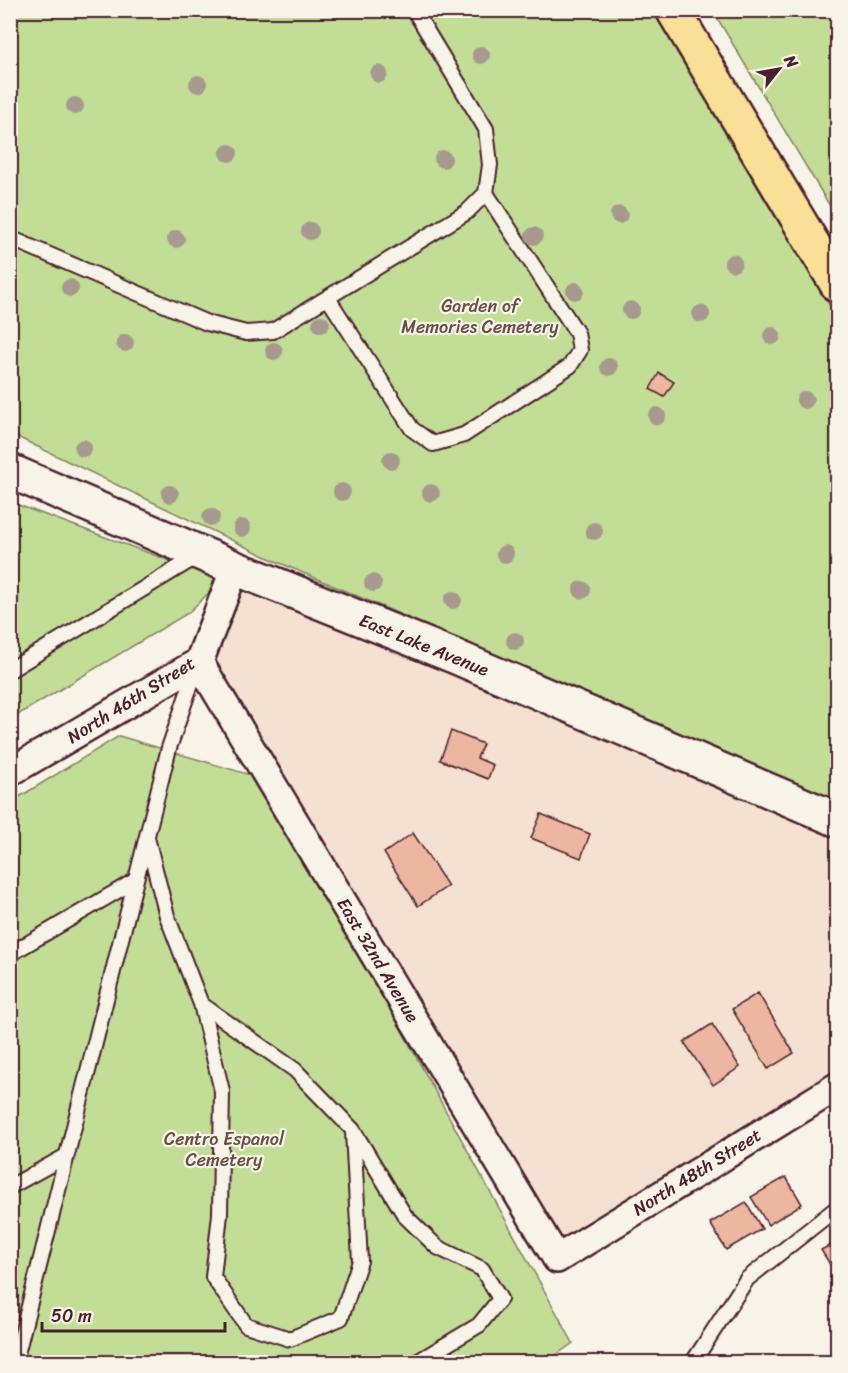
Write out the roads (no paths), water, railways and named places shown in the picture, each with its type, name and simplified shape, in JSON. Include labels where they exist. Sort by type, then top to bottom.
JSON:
[{"type":"main road","points":[[673,10],[837,286]]},
{"type":"street","name":"East Lake Avenue","points":[[10,471],[201,554],[456,657],[837,820]]},
{"type":"street","name":"North 46th Street","points":[[10,772],[199,662],[235,568]]},
{"type":"street","name":"East 32nd Avenue","points":[[199,662],[557,1259]]},
{"type":"street","name":"North 48th Street","points":[[557,1259],[837,1086]]},
{"type":"lane","points":[[10,238],[207,323],[246,333],[273,331],[467,212],[486,193],[490,165],[486,129],[414,10]]},
{"type":"lane","points":[[328,298],[412,429],[433,444],[464,435],[570,366],[580,350],[577,333],[486,193]]},
{"type":"lane","points":[[10,670],[201,554]]},
{"type":"lane","points":[[15,1362],[169,748],[199,662]]},
{"type":"lane","points":[[147,836],[167,916],[201,1004],[222,1091],[220,1214],[213,1277],[246,1325],[290,1339],[341,1318],[360,1261],[353,1130]]},
{"type":"lane","points":[[10,954],[136,880]]},
{"type":"lane","points":[[201,1004],[295,1070],[353,1130],[405,1216],[437,1247],[482,1269],[500,1299],[479,1325],[417,1362]]},
{"type":"lane","points":[[10,1187],[66,1156]]},
{"type":"lane","points":[[693,1362],[747,1279],[837,1207]]},
{"type":"park label","name":"Garden of Memories Cemetery","points":[[480,316]]},
{"type":"park label","name":"Centro Espanol Cemetery","points":[[224,1149]]}]
